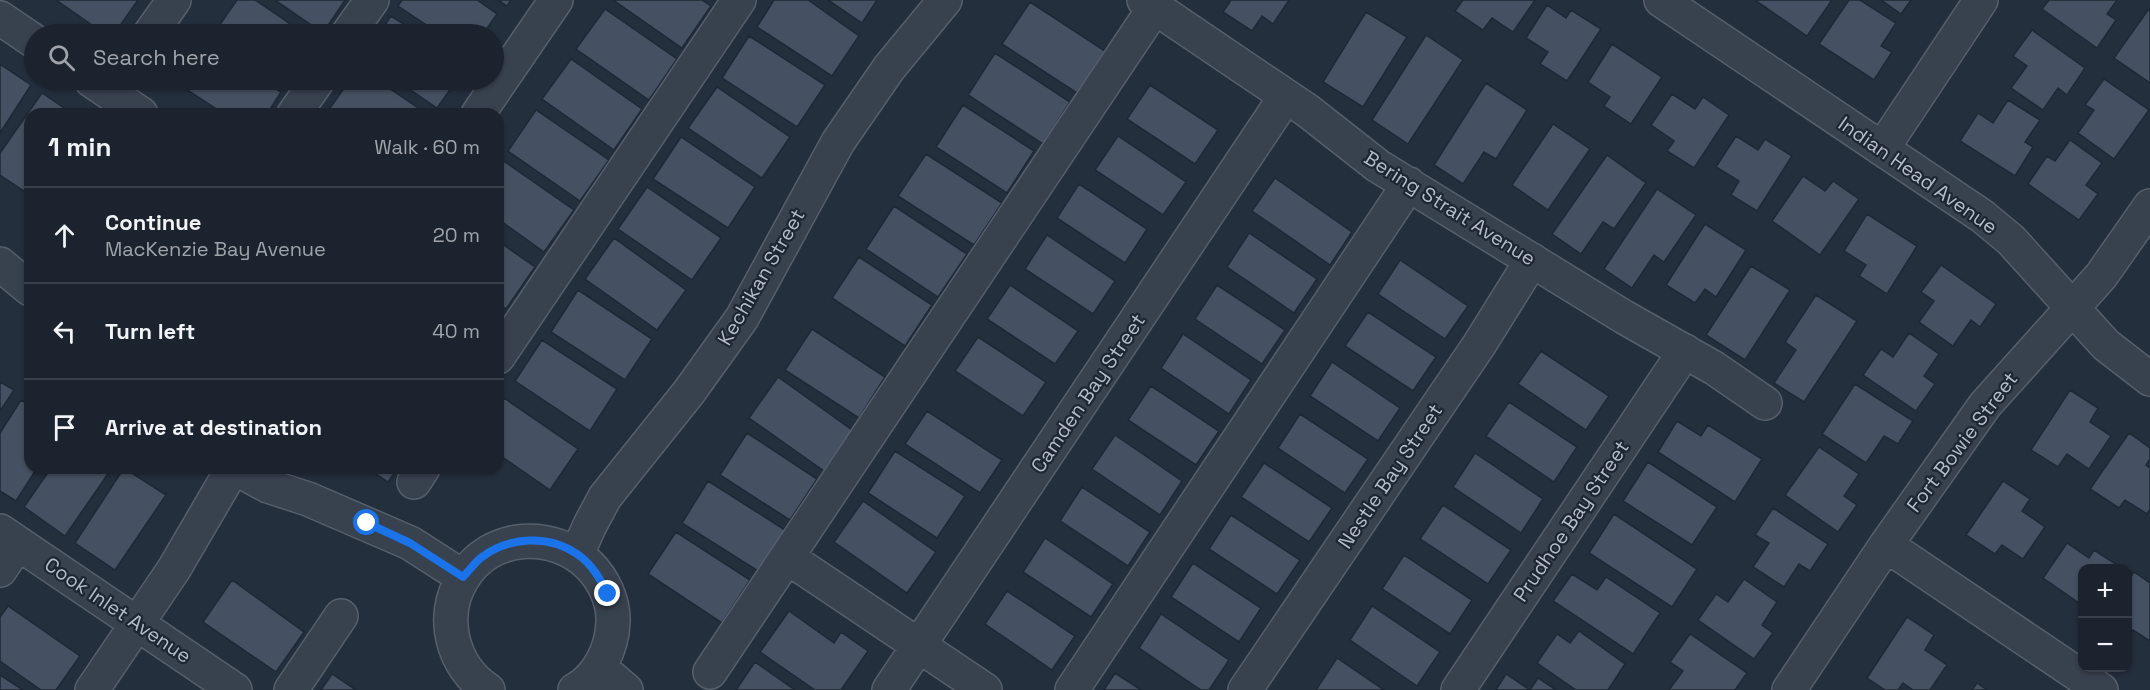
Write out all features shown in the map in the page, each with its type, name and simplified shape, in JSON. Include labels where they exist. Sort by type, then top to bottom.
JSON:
[{"type":"street","points":[[157,24],[174,0]]},
{"type":"street","points":[[355,24],[372,0]]},
{"type":"street","points":[[504,76],[556,0]]},
{"type":"street","points":[[504,348],[739,0]]},
{"type":"street","name":"Kechikan Street","points":[[577,554],[605,497],[689,392],[742,318],[838,142],[889,68],[945,0]]},
{"type":"street","points":[[1882,149],[1981,0]]},
{"type":"street","name":"Indian Head Avenue","points":[[1672,3],[1982,216],[2011,240],[2106,345],[2150,379]]},
{"type":"street","points":[[710,672],[1150,4]]},
{"type":"street","name":"Bering Strait Avenue","points":[[1150,4],[1286,96],[1378,166],[1624,317],[1685,351],[1766,403]]},
{"type":"street","points":[[0,18],[24,34]]},
{"type":"street","points":[[114,90],[134,108]]},
{"type":"street","points":[[298,108],[311,90]]},
{"type":"street","points":[[482,108],[494,90]]},
{"type":"street","name":"Camden Bay Street","points":[[889,690],[1286,96]]},
{"type":"street","points":[[1072,690],[1409,184]]},
{"type":"street","name":"Fort Bowie Street","points":[[1789,690],[1886,545],[1984,405],[2101,276],[2150,206]]},
{"type":"street","name":"Nestle Bay Street","points":[[1245,690],[1479,345],[1532,260]]},
{"type":"street","points":[[0,264],[24,284]]},
{"type":"street","name":"Prudhoe Bay Street","points":[[1458,690],[1685,351]]},
{"type":"street","points":[[92,690],[174,569],[230,474]]},
{"type":"street","points":[[245,474],[268,486],[308,499],[410,543],[463,577]]},
{"type":"street","points":[[0,570],[9,537]]},
{"type":"street","name":"Cook Inlet Avenue","points":[[9,537],[235,690]]},
{"type":"street","points":[[487,690],[467,672],[455,650],[450,625],[453,600],[463,577],[480,558],[502,545],[528,540],[554,543],[577,554],[596,572],[608,594],[613,619],[610,644],[599,667],[582,686],[575,690]]},
{"type":"street","points":[[1886,545],[2101,690]]},
{"type":"street","points":[[787,557],[985,690]]},
{"type":"street","points":[[291,690],[341,616]]},
{"type":"street","points":[[599,667],[626,690]]},
{"type":"building","points":[[56,0],[138,0],[121,24],[91,24]]},
{"type":"building","points":[[237,0],[255,0],[290,24],[220,24]]},
{"type":"building","points":[[275,0],[345,0],[329,24],[310,24]]},
{"type":"building","points":[[402,0],[477,0],[497,14],[490,24],[425,24],[398,6]]},
{"type":"building","points":[[498,0],[511,0],[507,6]]},
{"type":"building","points":[[613,0],[702,0],[711,6],[682,48]]},
{"type":"building","points":[[774,0],[808,0],[859,36],[832,76],[757,27]]},
{"type":"building","points":[[828,0],[877,0],[862,23]]},
{"type":"building","points":[[1231,0],[1289,0],[1273,24],[1262,16],[1252,31],[1223,12]]},
{"type":"building","points":[[1463,0],[1535,0],[1513,32],[1492,18],[1483,30],[1455,11]]},
{"type":"building","points":[[1755,0],[1832,0],[1807,36]]},
{"type":"building","points":[[1849,0],[1860,0],[1896,23],[1881,46],[1892,52],[1874,80],[1819,44]]},
{"type":"building","points":[[1881,0],[1911,0],[1901,14]]},
{"type":"building","points":[[2049,0],[2117,0],[2107,14],[2116,20],[2097,48],[2042,9]]},
{"type":"building","points":[[1030,2],[1105,51],[1077,93],[1002,44]]},
{"type":"building","points":[[1547,5],[1566,18],[1571,10],[1601,29],[1567,81],[1540,64],[1548,52],[1526,38]]},
{"type":"building","points":[[605,9],[677,59],[649,100],[576,49]]},
{"type":"building","points":[[2148,10],[2150,11],[2150,83],[2114,58]]},
{"type":"building","points":[[1366,12],[1407,37],[1363,107],[1323,82]]},
{"type":"building","points":[[391,16],[403,24],[386,24]]},
{"type":"building","points":[[2032,30],[2085,68],[2067,95],[2058,88],[2043,110],[2011,88],[2027,66],[2013,56]]},
{"type":"building","points":[[1426,35],[1463,60],[1408,144],[1372,120]]},
{"type":"building","points":[[749,36],[825,85],[797,127],[722,78]]},
{"type":"building","points":[[1612,44],[1662,77],[1631,124],[1604,106],[1610,97],[1588,82]]},
{"type":"building","points":[[995,53],[1070,102],[1043,144],[968,95]]},
{"type":"building","points":[[571,59],[642,109],[614,150],[542,99]]},
{"type":"building","points":[[0,64],[24,80],[24,90],[28,90],[0,133]]},
{"type":"building","points":[[2104,79],[2149,110],[2114,159],[2078,133],[2094,110],[2085,105]]},
{"type":"building","points":[[1486,83],[1527,110],[1496,159],[1484,152],[1463,184],[1434,165]]},
{"type":"building","points":[[1150,85],[1218,130],[1195,164],[1127,119]]},
{"type":"building","points":[[717,87],[790,137],[762,178],[688,128]]},
{"type":"building","points":[[187,90],[278,90],[281,92],[271,108],[215,108]]},
{"type":"building","points":[[343,90],[392,90],[418,108],[330,108]]},
{"type":"building","points":[[411,90],[450,90],[437,108]]},
{"type":"building","points":[[42,93],[64,108],[32,108]]},
{"type":"building","points":[[1672,94],[1695,109],[1703,97],[1729,115],[1694,168],[1667,151],[1674,141],[1651,125]]},
{"type":"building","points":[[2008,100],[2040,120],[2025,142],[2033,147],[2015,176],[1960,141],[1978,113],[1993,123]]},
{"type":"building","points":[[963,105],[1034,151],[1007,193],[936,147]]},
{"type":"building","points":[[536,110],[609,160],[580,201],[508,151]]},
{"type":"building","points":[[24,119],[24,191],[0,175],[0,153]]},
{"type":"building","points":[[1553,124],[1590,149],[1548,210],[1512,185]]},
{"type":"building","points":[[1118,136],[1186,182],[1163,215],[1095,170]]},
{"type":"building","points":[[1736,136],[1758,150],[1765,139],[1792,156],[1757,211],[1731,195],[1739,181],[1716,167]]},
{"type":"building","points":[[681,137],[755,187],[728,228],[653,179]]},
{"type":"building","points":[[2070,140],[2102,163],[2086,185],[2098,194],[2079,220],[2028,184],[2047,156],[2055,161]]},
{"type":"building","points":[[926,154],[1002,203],[974,245],[898,196]]},
{"type":"building","points":[[1607,155],[1646,183],[1614,229],[1603,222],[1581,254],[1552,234]]},
{"type":"building","points":[[504,161],[574,210],[544,252],[504,223]]},
{"type":"building","points":[[1803,176],[1825,191],[1833,181],[1859,199],[1820,255],[1772,221]]},
{"type":"building","points":[[1275,178],[1352,232],[1330,265],[1252,211]]},
{"type":"building","points":[[1079,184],[1147,229],[1125,263],[1057,218]]},
{"type":"building","points":[[647,187],[721,238],[692,280],[618,229]]},
{"type":"building","points":[[1657,189],[1696,215],[1664,262],[1654,255],[1632,288],[1604,269]]},
{"type":"building","points":[[894,206],[967,254],[938,297],[866,249]]},
{"type":"building","points":[[1867,214],[1917,246],[1887,294],[1859,276],[1866,265],[1844,251]]},
{"type":"building","points":[[1705,224],[1746,250],[1716,297],[1705,289],[1695,303],[1666,285]]},
{"type":"building","points":[[1249,233],[1317,279],[1294,313],[1227,267]]},
{"type":"building","points":[[1047,235],[1115,281],[1093,314],[1025,269]]},
{"type":"building","points":[[614,238],[686,290],[657,330],[585,279]]},
{"type":"building","points":[[504,245],[535,267],[506,309],[504,308]]},
{"type":"building","points":[[859,257],[932,305],[905,346],[832,298]]},
{"type":"building","points":[[1400,260],[1468,306],[1445,339],[1378,294]]},
{"type":"building","points":[[1941,265],[1996,304],[1980,327],[1971,320],[1953,346],[1919,322],[1934,301],[1921,292]]},
{"type":"building","points":[[1751,266],[1790,290],[1745,360],[1706,335]]},
{"type":"building","points":[[1010,285],[1078,331],[1055,364],[987,319]]},
{"type":"building","points":[[1217,285],[1285,330],[1262,364],[1195,319]]},
{"type":"building","points":[[578,290],[652,339],[625,380],[551,332]]},
{"type":"building","points":[[1816,295],[1857,321],[1804,402],[1774,383],[1796,350],[1785,342]]},
{"type":"building","points":[[1368,312],[1436,357],[1413,391],[1345,346]]},
{"type":"building","points":[[812,329],[885,377],[859,418],[785,370]]},
{"type":"building","points":[[1909,333],[1939,354],[1924,376],[1935,384],[1916,411],[1863,375],[1881,349],[1893,357]]},
{"type":"building","points":[[1183,334],[1251,380],[1229,414],[1161,368]]},
{"type":"building","points":[[978,337],[1046,382],[1023,416],[955,371]]},
{"type":"building","points":[[542,340],[617,389],[590,431],[515,381]]},
{"type":"building","points":[[1541,351],[1609,396],[1586,430],[1518,384]]},
{"type":"building","points":[[1332,362],[1400,408],[1378,441],[1310,396]]},
{"type":"building","points":[[778,377],[852,430],[824,471],[749,418]]},
{"type":"building","points":[[0,382],[14,390],[0,411]]},
{"type":"building","points":[[1855,384],[1913,421],[1898,444],[1884,436],[1866,463],[1822,434]]},
{"type":"building","points":[[1151,386],[1219,431],[1196,465],[1128,420]]},
{"type":"building","points":[[2070,390],[2098,408],[2090,422],[2111,436],[2089,469],[2067,454],[2058,467],[2031,450]]},
{"type":"building","points":[[504,398],[578,449],[550,490],[504,458]]},
{"type":"building","points":[[21,400],[24,402],[24,474],[33,474],[16,501],[0,491],[0,433]]},
{"type":"building","points":[[1509,402],[1577,447],[1554,482],[1486,436]]},
{"type":"building","points":[[927,411],[1002,460],[980,493],[905,444]]},
{"type":"building","points":[[1300,414],[1368,459],[1345,493],[1278,448]]},
{"type":"building","points":[[1677,421],[1701,436],[1708,425],[1762,459],[1735,502],[1658,452]]},
{"type":"building","points":[[747,433],[817,479],[790,520],[720,475]]},
{"type":"building","points":[[2129,433],[2150,448],[2150,459],[2146,465],[2150,468],[2150,509],[2147,514],[2125,500],[2119,508],[2090,489]]},
{"type":"building","points":[[1115,435],[1182,481],[1160,515],[1092,469]]},
{"type":"building","points":[[1819,447],[1859,474],[1844,496],[1857,505],[1838,532],[1785,495]]},
{"type":"building","points":[[895,451],[965,496],[937,538],[868,493]]},
{"type":"building","points":[[1475,453],[1543,499],[1521,533],[1453,487]]},
{"type":"building","points":[[1648,462],[1717,507],[1692,545],[1623,501]]},
{"type":"building","points":[[1264,463],[1332,508],[1309,542],[1241,497]]},
{"type":"building","points":[[47,474],[108,474],[65,536],[24,507]]},
{"type":"building","points":[[120,474],[133,474],[166,495],[115,570],[75,543]]},
{"type":"building","points":[[376,474],[394,474],[388,482]]},
{"type":"building","points":[[708,481],[785,530],[758,571],[682,523]]},
{"type":"building","points":[[2003,481],[2030,499],[2022,511],[2045,527],[2023,559],[2002,545],[1995,554],[1966,535]]},
{"type":"building","points":[[1082,487],[1150,532],[1128,566],[1060,521]]},
{"type":"building","points":[[863,501],[936,552],[907,593],[834,542]]},
{"type":"building","points":[[1443,505],[1511,550],[1488,584],[1420,539]]},
{"type":"building","points":[[1773,508],[1828,544],[1810,571],[1799,564],[1784,587],[1753,567],[1769,543],[1755,535]]},
{"type":"building","points":[[1614,514],[1697,569],[1672,607],[1589,553]]},
{"type":"building","points":[[1231,515],[1300,560],[1277,594],[1209,549]]},
{"type":"building","points":[[676,532],[750,580],[722,623],[648,574]]},
{"type":"building","points":[[1045,538],[1113,584],[1091,617],[1023,572]]},
{"type":"building","points":[[2067,543],[2089,558],[2094,550],[2116,564],[2078,564],[2078,602],[2043,578]]},
{"type":"building","points":[[1404,555],[1472,600],[1450,634],[1382,589]]},
{"type":"building","points":[[1193,563],[1261,608],[1239,642],[1171,597]]},
{"type":"building","points":[[2134,572],[2150,583],[2150,641],[2132,631],[2132,575]]},
{"type":"building","points":[[1572,574],[1597,590],[1606,577],[1660,613],[1633,654],[1553,601]]},
{"type":"building","points":[[1744,579],[1777,602],[1762,625],[1773,633],[1754,659],[1698,620],[1716,594],[1728,602]]},
{"type":"building","points":[[232,580],[304,632],[276,672],[203,622]]},
{"type":"building","points":[[1007,591],[1075,636],[1052,670],[985,624]]},
{"type":"building","points":[[8,606],[80,656],[56,690],[41,690],[0,661],[0,617]]},
{"type":"building","points":[[1372,606],[1440,652],[1417,686],[1350,640]]},
{"type":"building","points":[[789,611],[834,643],[841,632],[868,651],[841,690],[815,690],[760,652]]},
{"type":"building","points":[[1161,614],[1229,660],[1209,690],[1201,690],[1139,648]]},
{"type":"building","points":[[1907,617],[1934,635],[1925,650],[1947,665],[1930,690],[1913,690],[1903,683],[1898,690],[1885,690],[1867,678]]},
{"type":"building","points":[[1579,631],[1625,664],[1608,690],[1576,690],[1537,663],[1557,634],[1570,643]]},
{"type":"building","points":[[1690,634],[1747,673],[1735,690],[1669,690],[1683,671],[1670,662]]},
{"type":"building","points":[[1337,658],[1384,690],[1316,690]]},
{"type":"building","points":[[755,662],[795,690],[736,690]]},
{"type":"building","points":[[1115,673],[1141,690],[1104,690]]},
{"type":"building","points":[[332,674],[356,690],[321,690]]},
{"type":"building","points":[[1506,674],[1530,690],[1496,690]]},
{"type":"building","points":[[0,675],[23,690],[0,690]]},
{"type":"building","points":[[1538,678],[1556,690],[1530,690]]},
{"type":"building","points":[[1977,683],[1987,690],[1972,690]]},
{"type":"route","points":[[367,523],[410,543],[463,577],[480,558],[502,545],[528,540],[554,543],[577,554],[596,572],[608,594]]}]
